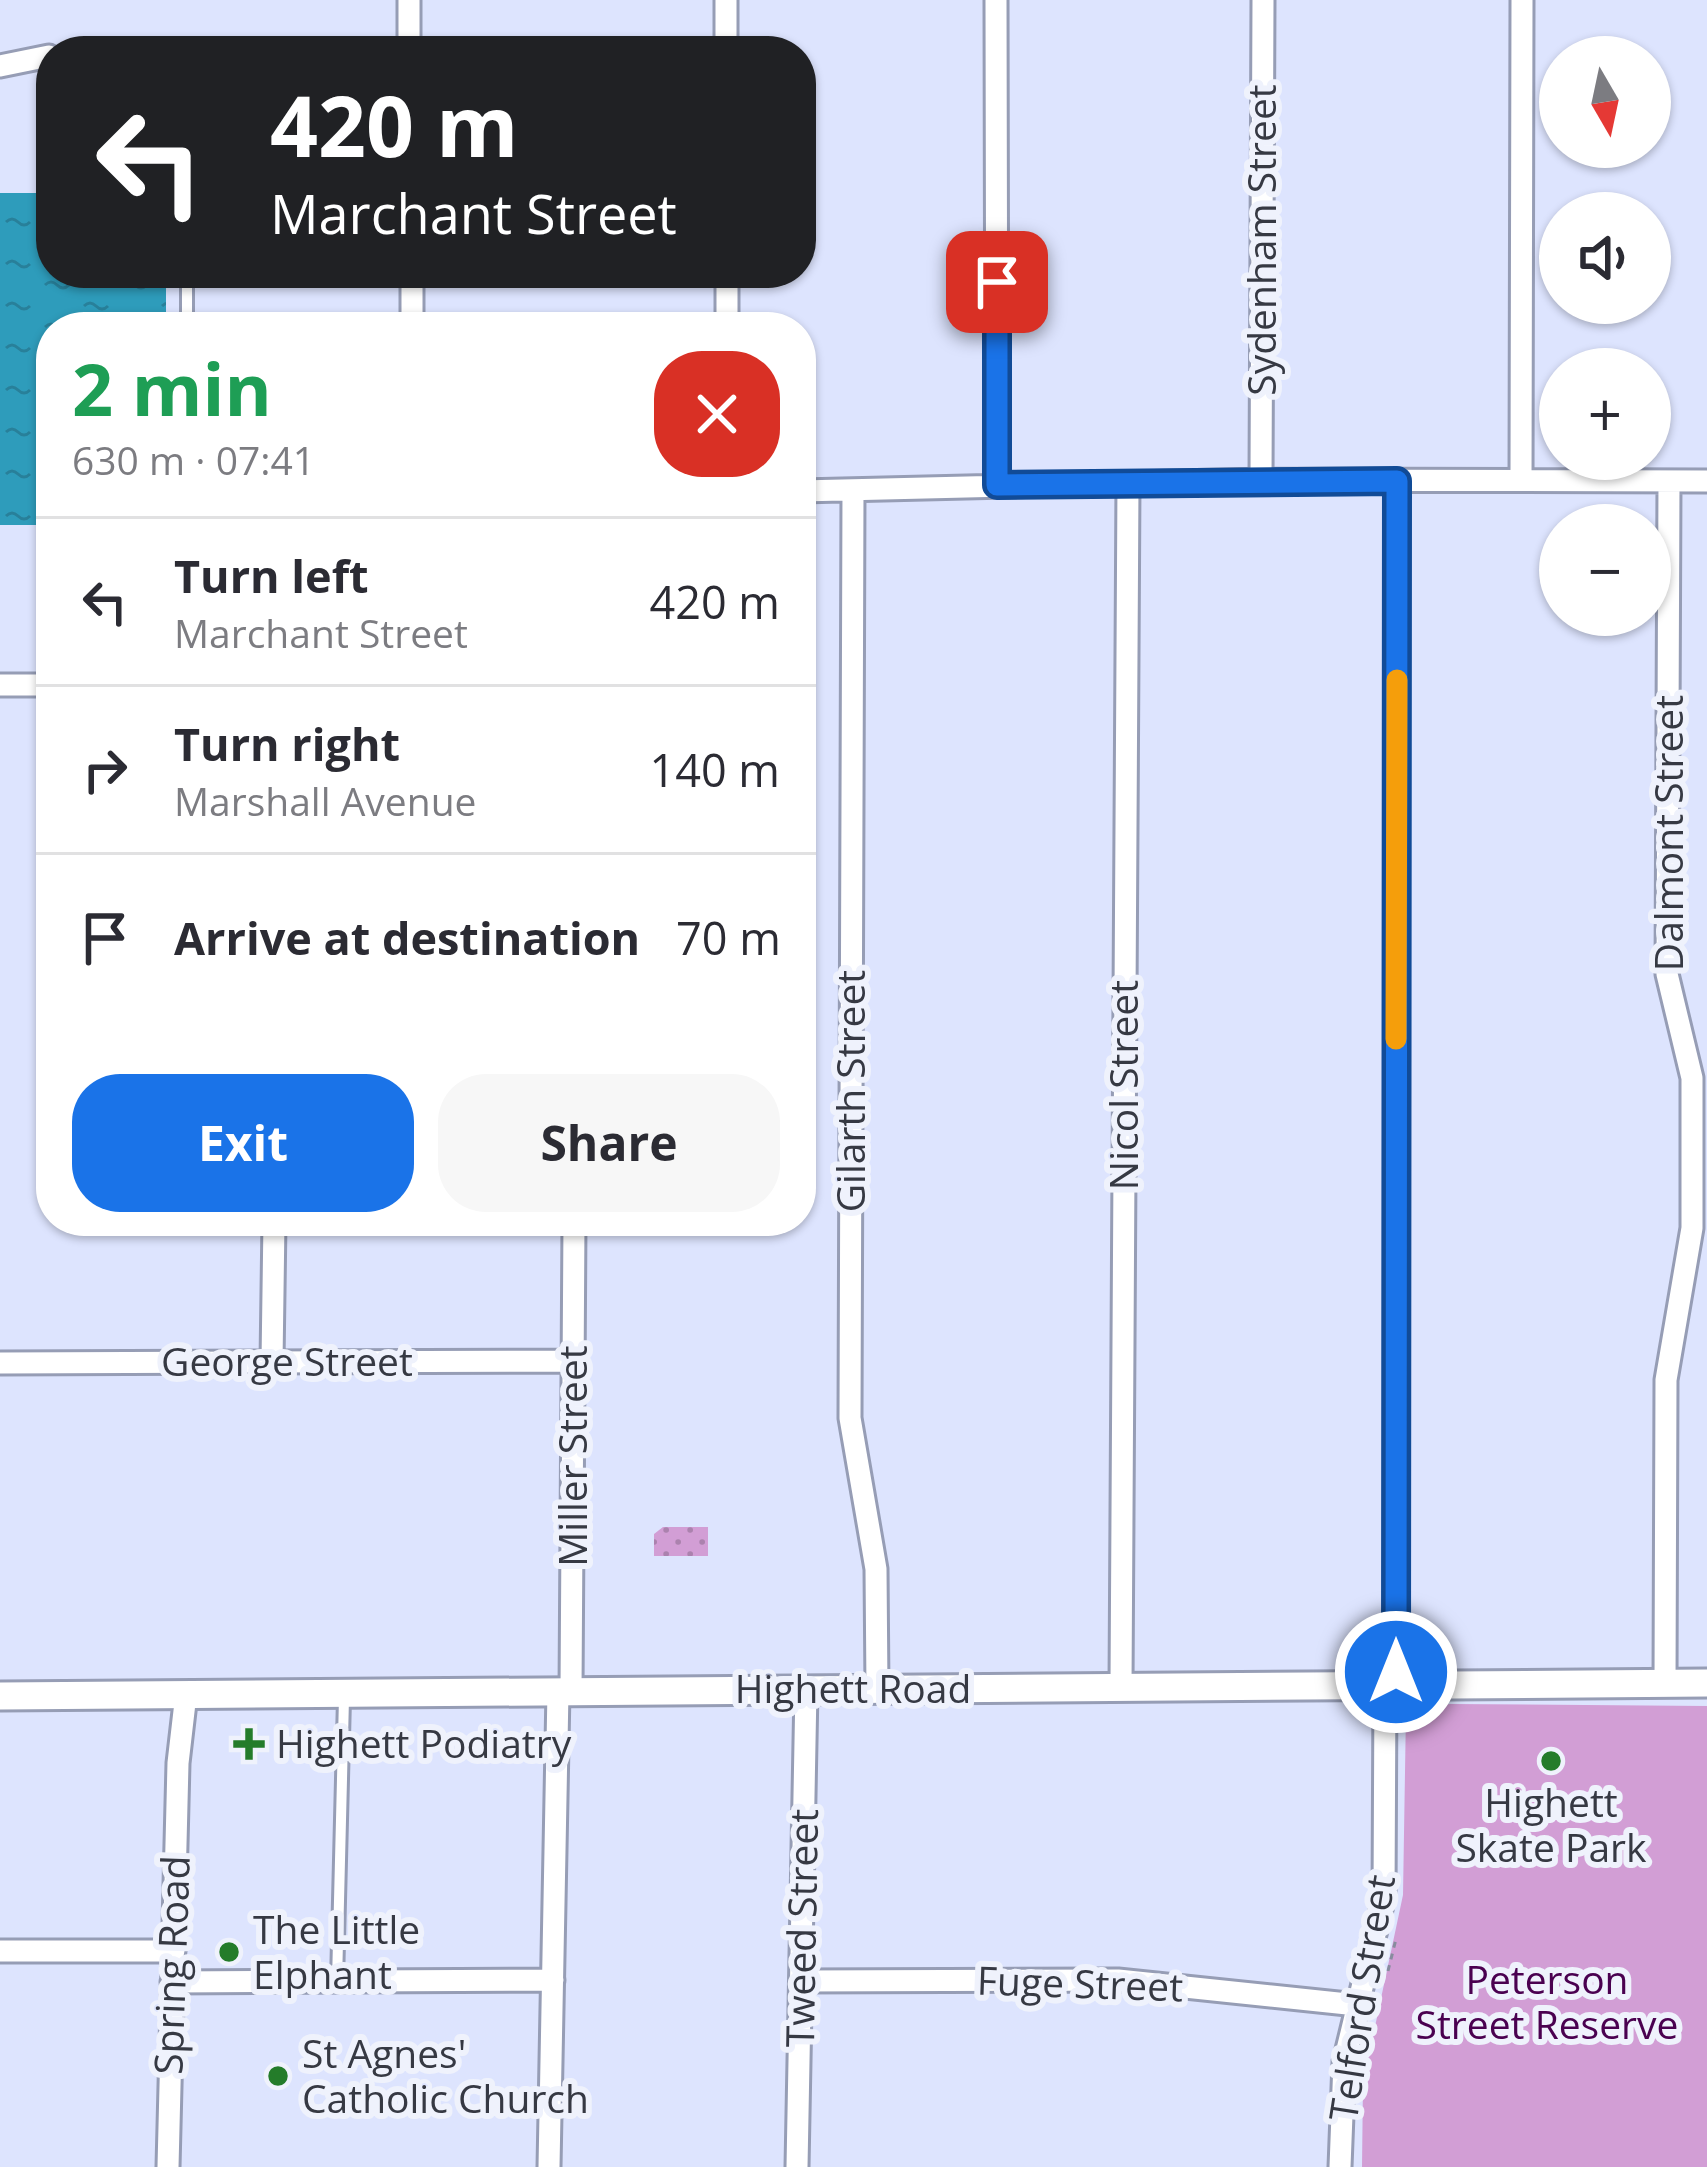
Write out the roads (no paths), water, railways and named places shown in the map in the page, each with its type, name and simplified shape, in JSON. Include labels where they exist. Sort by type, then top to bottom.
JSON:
[{"type":"street","points":[[409,0],[409,36]]},
{"type":"street","points":[[726,0],[726,36]]},
{"type":"street","points":[[996,0],[997,485]]},
{"type":"street","name":"Sydenham Street","points":[[1261,480],[1263,0]]},
{"type":"street","points":[[1521,480],[1522,0]]},
{"type":"street","points":[[0,66],[36,59]]},
{"type":"street","points":[[816,491],[1261,480],[1707,481]]},
{"type":"street","name":"Telford Street","points":[[1340,2167],[1341,2087],[1384,1897],[1391,1685],[1397,481]]},
{"type":"street","name":"Dalmont Street","points":[[1665,1684],[1666,1381],[1692,1228],[1692,1078],[1667,974],[1669,481]]},
{"type":"street","name":"Nicol Street","points":[[1120,1686],[1128,483]]},
{"type":"street","name":"Gilarth Street","points":[[853,490],[850,1418],[876,1568],[877,1689]]},
{"type":"street","points":[[0,685],[36,685]]},
{"type":"street","points":[[272,1362],[274,1236]]},
{"type":"street","name":"Miller Street","points":[[549,2167],[574,1236]]},
{"type":"street","name":"George Street","points":[[0,1363],[573,1361]]},
{"type":"street","name":"Highett Road","points":[[0,1696],[1707,1683]]},
{"type":"street","name":"Tweed Street","points":[[797,2167],[806,1690]]},
{"type":"street","name":"Spring Road","points":[[167,2167],[178,1695]]},
{"type":"street","points":[[0,1952],[174,1951]]},
{"type":"street","points":[[172,1982],[553,1980]]},
{"type":"street","name":"Fuge Street","points":[[802,1981],[1118,1980],[1357,2005]]},
{"type":"lane","points":[[337,1982],[344,1693]]},
{"type":"water","points":[[0,193],[36,193],[36,288],[166,288],[166,312],[36,312],[36,525],[0,525]]},
{"type":"place","name":"Highett Podiatry","points":[[249,1744]]},
{"type":"place","name":"Highett Skate Park","points":[[1551,1761]]},
{"type":"place","name":"The Little Elphant","points":[[229,1952]]},
{"type":"place","name":"St Agnes' Catholic Church","points":[[278,2076]]},
{"type":"park label","name":"Peterson Street Reserve","points":[[1547,2002]]}]
